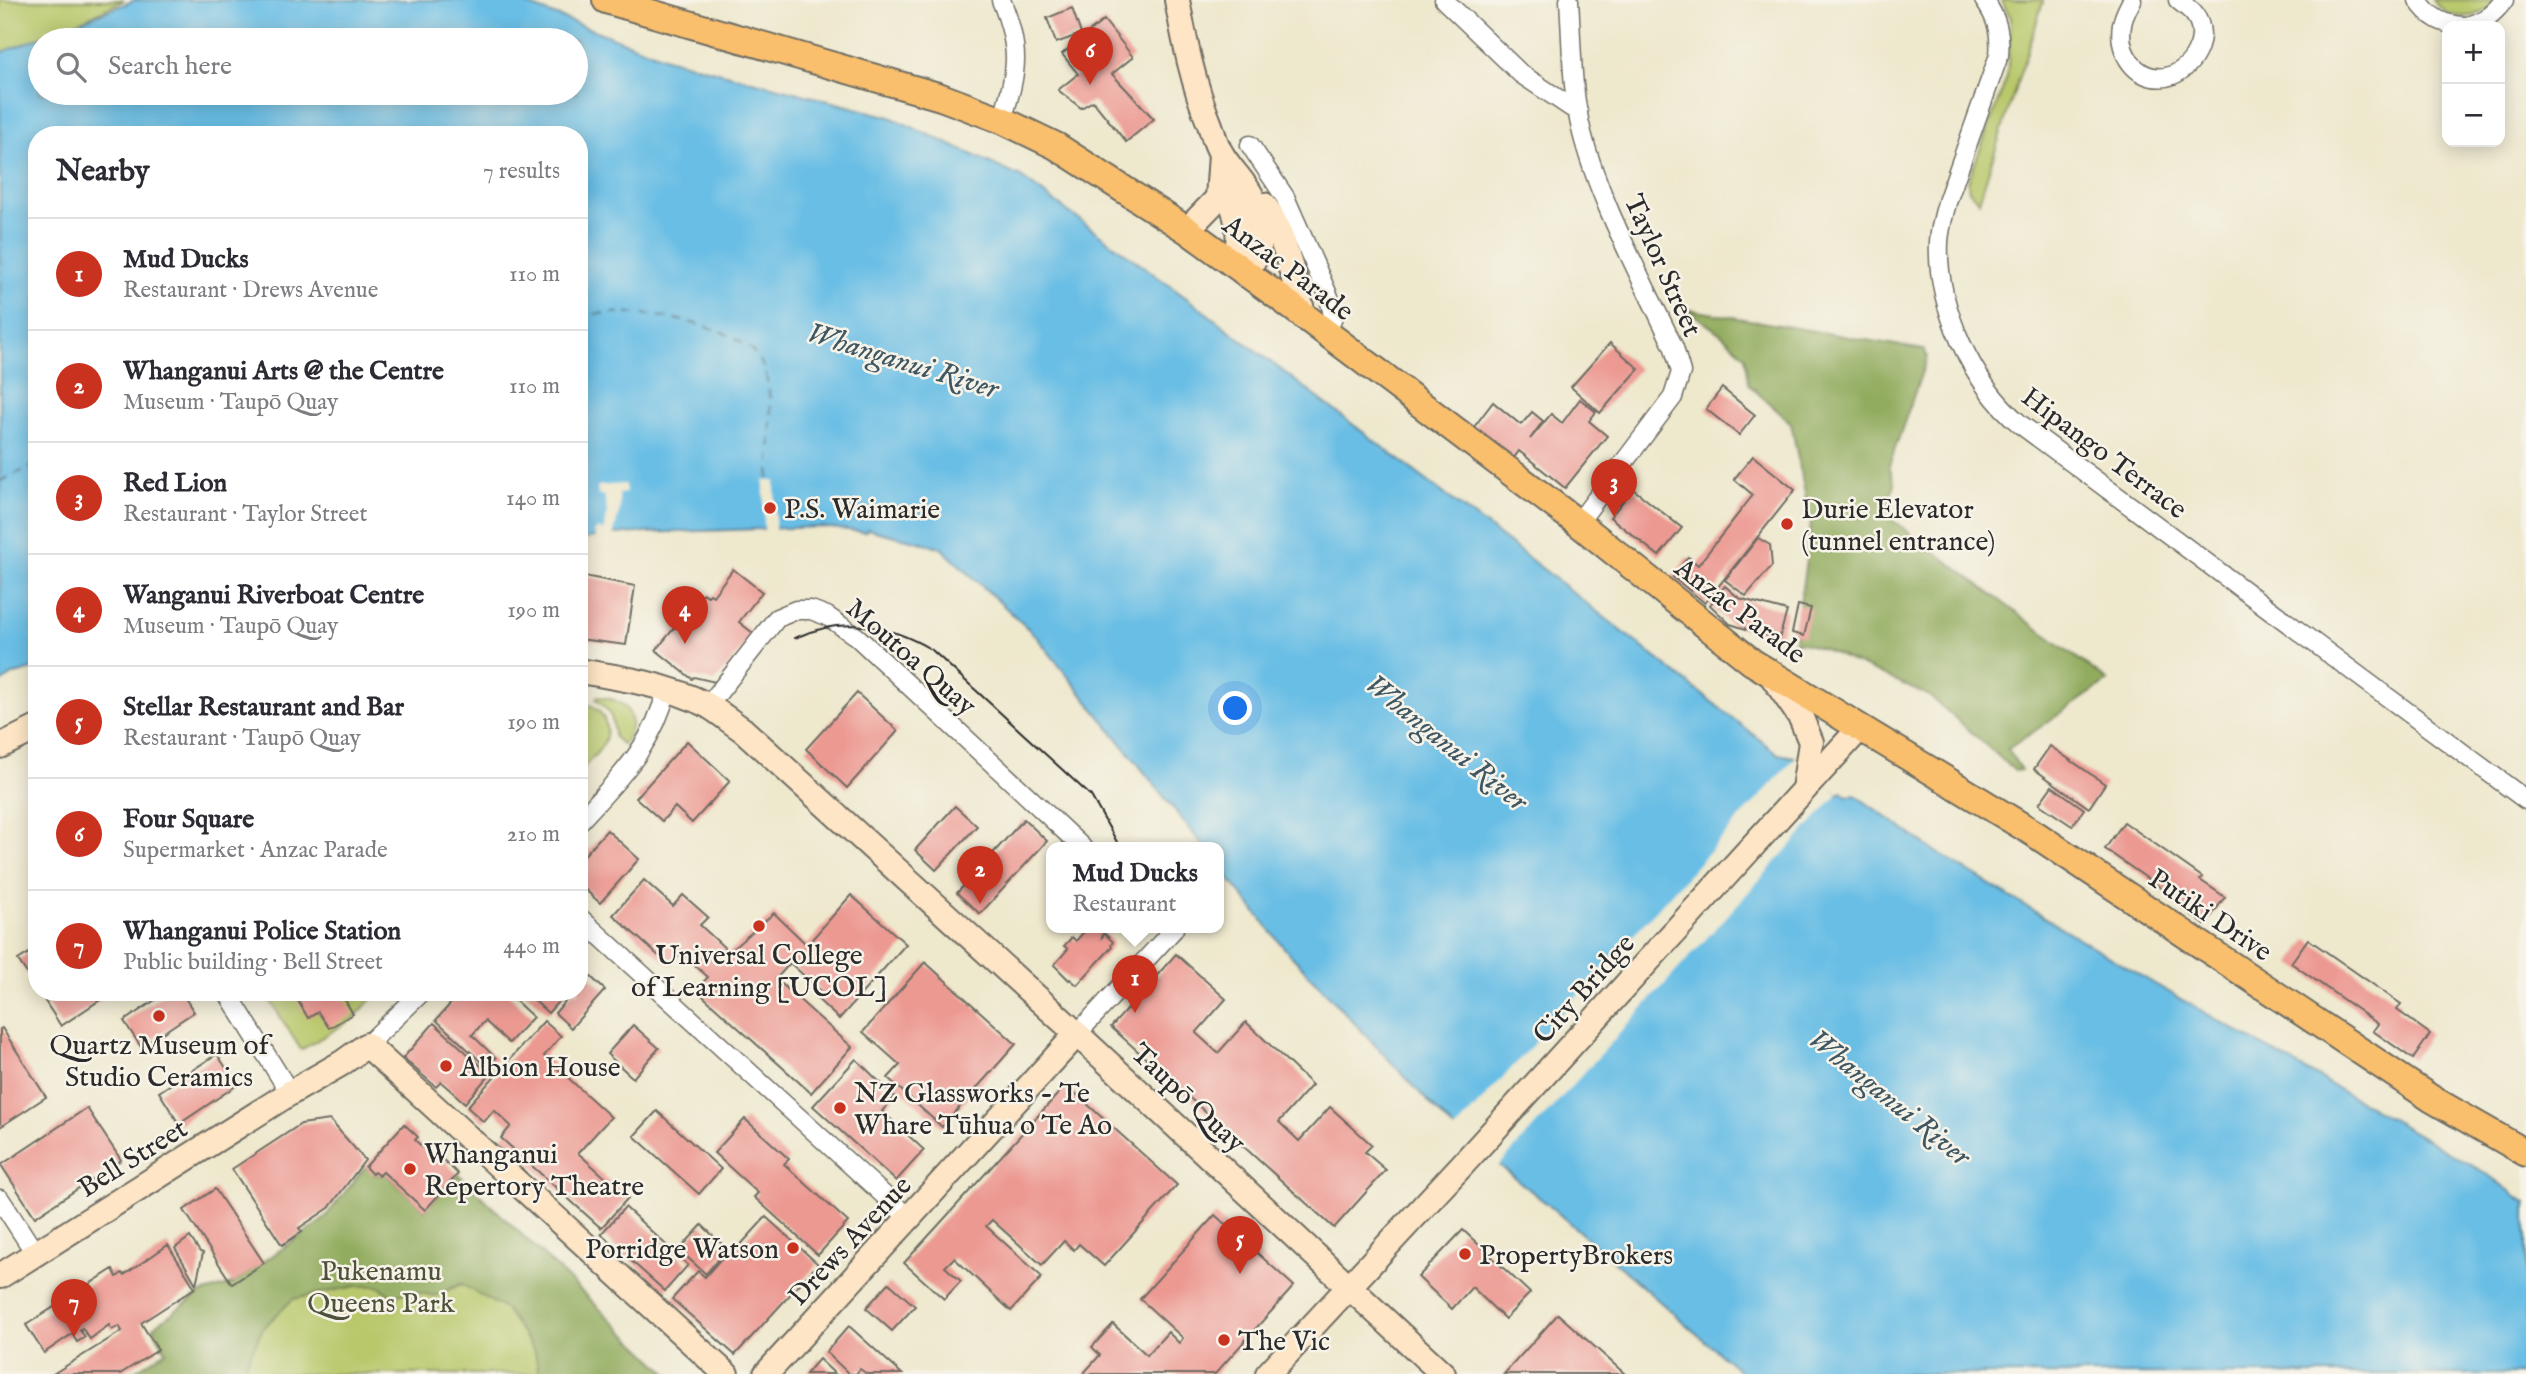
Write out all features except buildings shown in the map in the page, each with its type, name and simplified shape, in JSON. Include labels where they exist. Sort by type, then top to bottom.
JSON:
[{"type":"main road","name":"Anzac Parade","points":[[606,0],[936,96],[1002,120],[1056,146],[1187,229],[1578,523],[1772,676],[1860,728]]},
{"type":"main road","name":"Putiki Drive","points":[[1860,728],[2035,834],[2432,1099],[2526,1153]]},
{"type":"street","points":[[1001,0],[1011,24],[1016,54],[1013,81],[1002,120]]},
{"type":"street","points":[[1177,0],[1195,84],[1221,154],[1270,212],[1304,318]]},
{"type":"street","points":[[1444,0],[1521,74],[1578,113]]},
{"type":"street","name":"Taylor Street","points":[[1569,0],[1578,113],[1589,159],[1674,348],[1681,372],[1673,397],[1578,523]]},
{"type":"street","name":"Hipango Terrace","points":[[1984,0],[1998,26],[2001,40],[1999,55],[1948,199],[1939,247],[1950,310],[1968,359],[1982,384],[2020,424],[2526,800]]},
{"type":"street","points":[[2132,0],[2122,22],[2120,41],[2126,56],[2135,69],[2149,76],[2165,77],[2179,72],[2192,62],[2199,48],[2201,32],[2196,15],[2178,0]]},
{"type":"street","points":[[2418,0],[2423,9],[2442,22]]},
{"type":"street","points":[[2483,21],[2495,13],[2504,0]]},
{"type":"street","points":[[1250,145],[1285,197],[1328,297],[1333,316],[1327,335]]},
{"type":"street","points":[[1187,229],[1218,198],[1221,154]]},
{"type":"street","points":[[1221,181],[1232,200],[1237,225],[1239,269],[1254,261],[1261,242],[1260,217],[1247,186]]},
{"type":"street","name":"Moutoa Quay","points":[[708,706],[777,618],[796,610],[811,610],[827,616],[857,637],[1077,842]]},
{"type":"street","name":"Taupō Quay","points":[[588,672],[626,678],[667,689],[708,706],[743,730],[1077,1034],[1443,1374]]},
{"type":"street","points":[[1772,676],[1807,729],[1811,742],[1810,777]]},
{"type":"street","points":[[588,812],[639,756],[657,723],[667,689]]},
{"type":"street","name":"City Bridge","points":[[1268,1374],[1464,1164],[1810,777],[1860,728]]},
{"type":"street","points":[[0,746],[28,732]]},
{"type":"street","points":[[588,925],[909,1218]]},
{"type":"street","name":"Drews Avenue","points":[[766,1374],[1168,933]]},
{"type":"street","points":[[233,1001],[290,1093]]},
{"type":"street","points":[[413,1001],[368,1045],[726,1374]]},
{"type":"street","name":"Bell Street","points":[[0,1276],[368,1045]]},
{"type":"street","points":[[0,1199],[35,1253]]},
{"type":"green space","points":[[0,0],[124,0],[67,28],[28,28],[28,47],[0,61]]},
{"type":"green space","points":[[2001,0],[2043,2],[1979,201],[1969,191],[1968,182],[2007,77],[2011,18]]},
{"type":"green space","points":[[2432,0],[2496,0],[2481,12],[2464,16],[2447,12]]},
{"type":"green space","points":[[1686,309],[1924,350],[1927,357],[1889,466],[1895,484],[1884,514],[2108,681],[2008,749],[2021,770],[2015,771],[1930,696],[1824,649],[1799,642],[1794,646],[1811,524],[1791,423],[1749,385],[1745,356]]},
{"type":"green space","points":[[597,697],[617,701],[628,712],[631,727],[623,745],[614,737],[610,715]]},
{"type":"green space","points":[[588,705],[600,712],[606,725],[606,738],[588,762]]},
{"type":"green space","points":[[271,1001],[370,1001],[354,1018],[301,1050]]},
{"type":"green space","name":"Pukenamu Queens Park","points":[[365,1167],[379,1176],[383,1172],[425,1210],[458,1174],[668,1374],[130,1374],[166,1351],[153,1327],[199,1294],[232,1284],[323,1220]]},
{"type":"green space","name":"Pukenamu Queens Park","points":[[365,1167],[379,1176],[383,1172],[425,1210],[458,1174],[668,1374],[539,1374],[535,1352],[506,1310],[461,1284],[435,1296],[410,1291],[393,1297],[378,1286],[356,1286],[293,1299],[263,1328],[241,1374],[130,1374],[166,1351],[153,1327],[199,1294],[232,1284],[323,1220]]},
{"type":"water","name":"Whanganui River","points":[[135,0],[515,0],[669,59],[890,117],[1021,177],[1192,302],[1539,566],[1778,754],[1794,757],[1838,795],[1842,792],[1847,796],[1855,795],[1936,852],[2153,983],[2487,1174],[2526,1203],[2526,1374],[1743,1374],[1551,1207],[1451,1126],[1286,950],[1224,872],[1224,842],[1200,842],[1035,635],[940,547],[867,529],[865,532],[821,527],[610,534],[588,538],[588,126],[28,126],[28,670],[0,683],[0,53],[28,42],[28,105],[588,105],[588,28],[64,28]]},
{"type":"pier","points":[[764,481],[775,481],[775,530],[764,530]]},
{"type":"pier","points":[[625,484],[626,493],[619,494],[620,508],[613,537],[597,540],[594,532],[598,528],[604,531],[607,511],[604,495],[598,495],[597,486]]},
{"type":"pier","points":[[1797,756],[1838,794],[1497,1168],[1453,1132]]},
{"type":"ferry route","points":[[588,315],[644,314],[694,323],[729,335],[755,354],[763,367],[769,393],[769,481]]},
{"type":"ferry route","points":[[0,481],[28,468]]},
{"type":"tram line","points":[[795,638],[830,627],[865,626],[899,634],[932,650],[1091,796],[1117,842]]},
{"type":"place","name":"Four Square","points":[[1090,85]]},
{"type":"place","name":"P.S. Waimarie","points":[[770,508]]},
{"type":"place","name":"Red Lion","points":[[1614,517]]},
{"type":"place","name":"Durie Elevator (tunnel entrance)","points":[[1787,524]]},
{"type":"place","name":"Wanganui Riverboat Centre","points":[[685,644]]},
{"type":"place","name":"Whanganui Arts @ the Centre","points":[[980,904]]},
{"type":"place","name":"Universal College of Learning [UCOL]","points":[[759,926]]},
{"type":"place","name":"Mud Ducks","points":[[1135,1013]]},
{"type":"place","name":"Quartz Museum of Studio Ceramics","points":[[159,1016]]},
{"type":"place","name":"Albion House","points":[[446,1066]]},
{"type":"place","name":"NZ Glassworks - Te Whare Tūhua o Te Ao","points":[[840,1108]]},
{"type":"place","name":"Whanganui Repertory Theatre","points":[[410,1169]]},
{"type":"place","name":"Porridge Watson","points":[[793,1248]]},
{"type":"place","name":"PropertyBrokers","points":[[1465,1254]]},
{"type":"place","name":"Stellar Restaurant and Bar","points":[[1240,1274]]},
{"type":"place","name":"Whanganui Police Station","points":[[74,1337]]},
{"type":"place","name":"The Vic","points":[[1224,1340]]}]
